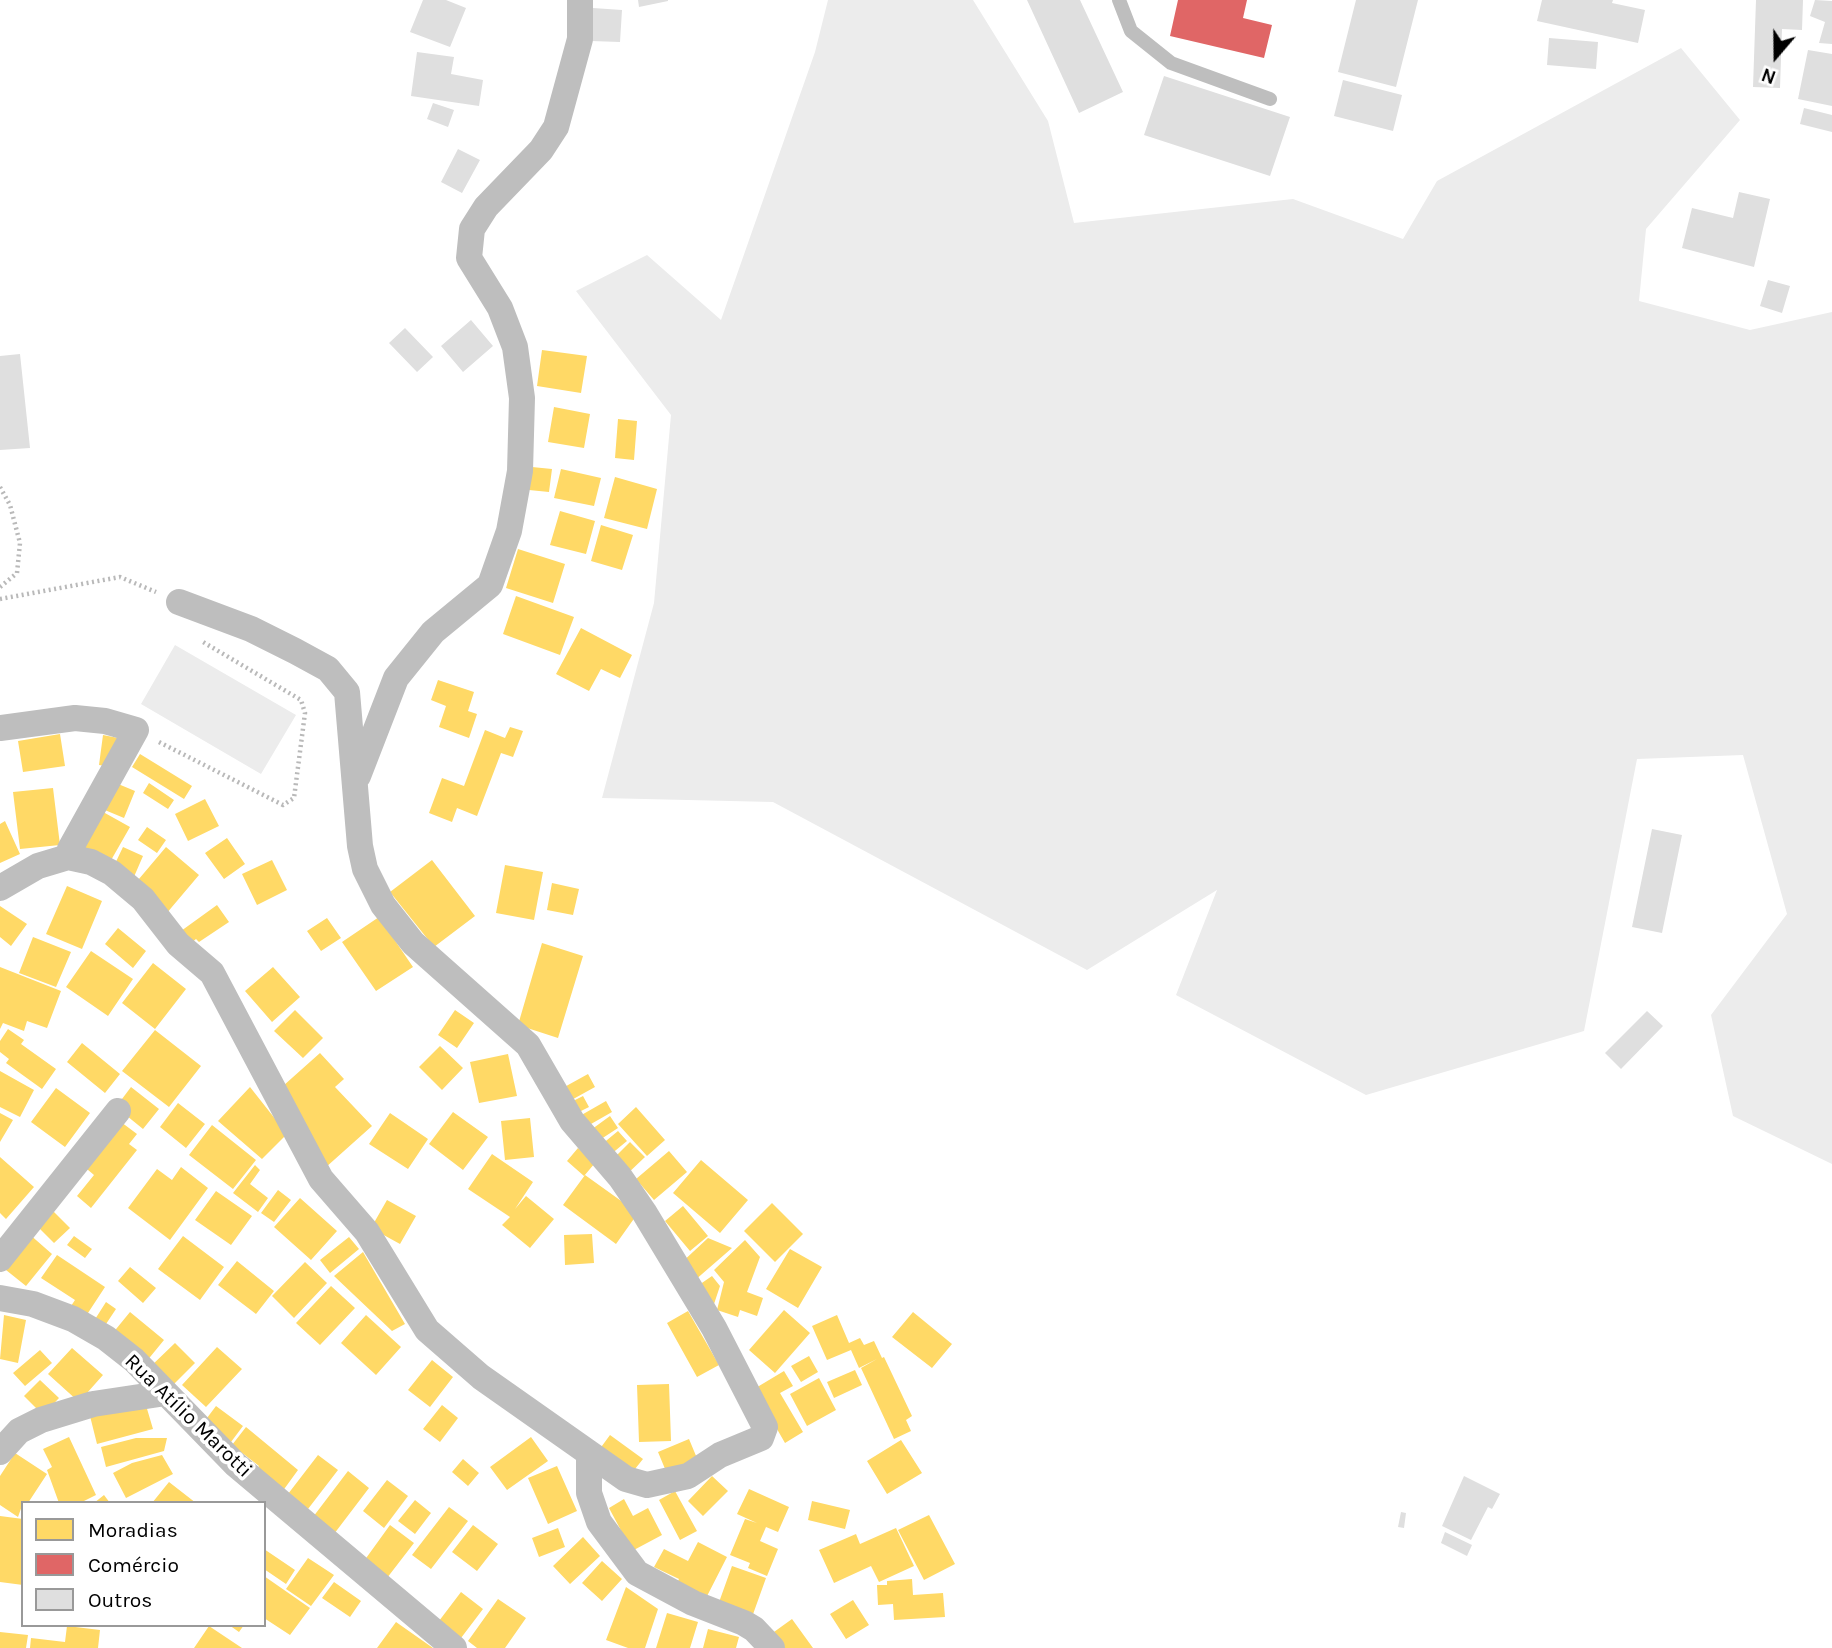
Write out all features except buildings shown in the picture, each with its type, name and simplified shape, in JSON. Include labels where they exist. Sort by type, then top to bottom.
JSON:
[{"type":"street","points":[[357,780],[396,678],[433,632],[490,585],[509,531],[520,471],[522,397],[515,347],[500,308],[469,258],[472,229],[486,206],[541,150],[556,127],[580,39],[580,0]]},
{"type":"street","points":[[0,888],[38,866],[68,857],[91,862],[143,899],[178,944],[212,973],[321,1179],[367,1232],[427,1330],[481,1377],[626,1479],[646,1485],[688,1476],[720,1455],[761,1437],[765,1427],[714,1328],[644,1212],[620,1177],[572,1121],[528,1045],[413,943],[383,905],[365,869],[347,692],[328,669],[251,629],[179,602]]},
{"type":"street","points":[[0,728],[75,718],[104,721],[136,730],[68,857]]},
{"type":"street","points":[[0,1259],[118,1111]]},
{"type":"street","name":"Rua Atílio Marotti","points":[[0,1298],[33,1304],[73,1320],[106,1338],[134,1360],[235,1464],[454,1648]]},
{"type":"street","points":[[0,1452],[19,1431],[40,1420],[93,1404],[166,1393]]},
{"type":"street","points":[[589,1454],[589,1493],[599,1522],[637,1573],[693,1604],[754,1629],[772,1648]]},
{"type":"lane","points":[[1119,0],[1131,31],[1171,63],[1270,99]]},
{"type":"path","points":[[0,487],[10,505],[20,543],[18,573],[0,587]]},
{"type":"path","points":[[0,599],[120,577],[179,602]]},
{"type":"path","points":[[136,730],[283,805],[295,798],[305,713],[301,701],[196,638]]},
{"type":"shaded area","points":[[828,0],[973,0],[1048,121],[1074,223],[1293,199],[1403,239],[1437,181],[1681,48],[1740,120],[1646,229],[1639,301],[1750,330],[1832,312],[1832,1164],[1733,1116],[1711,1015],[1787,914],[1743,755],[1637,759],[1584,1031],[1366,1095],[1176,995],[1217,890],[1087,970],[773,802],[602,798],[654,603],[671,415],[576,291],[647,255],[721,320],[815,52]]},
{"type":"shaded area","points":[[175,645],[296,715],[261,774],[141,704]]}]
